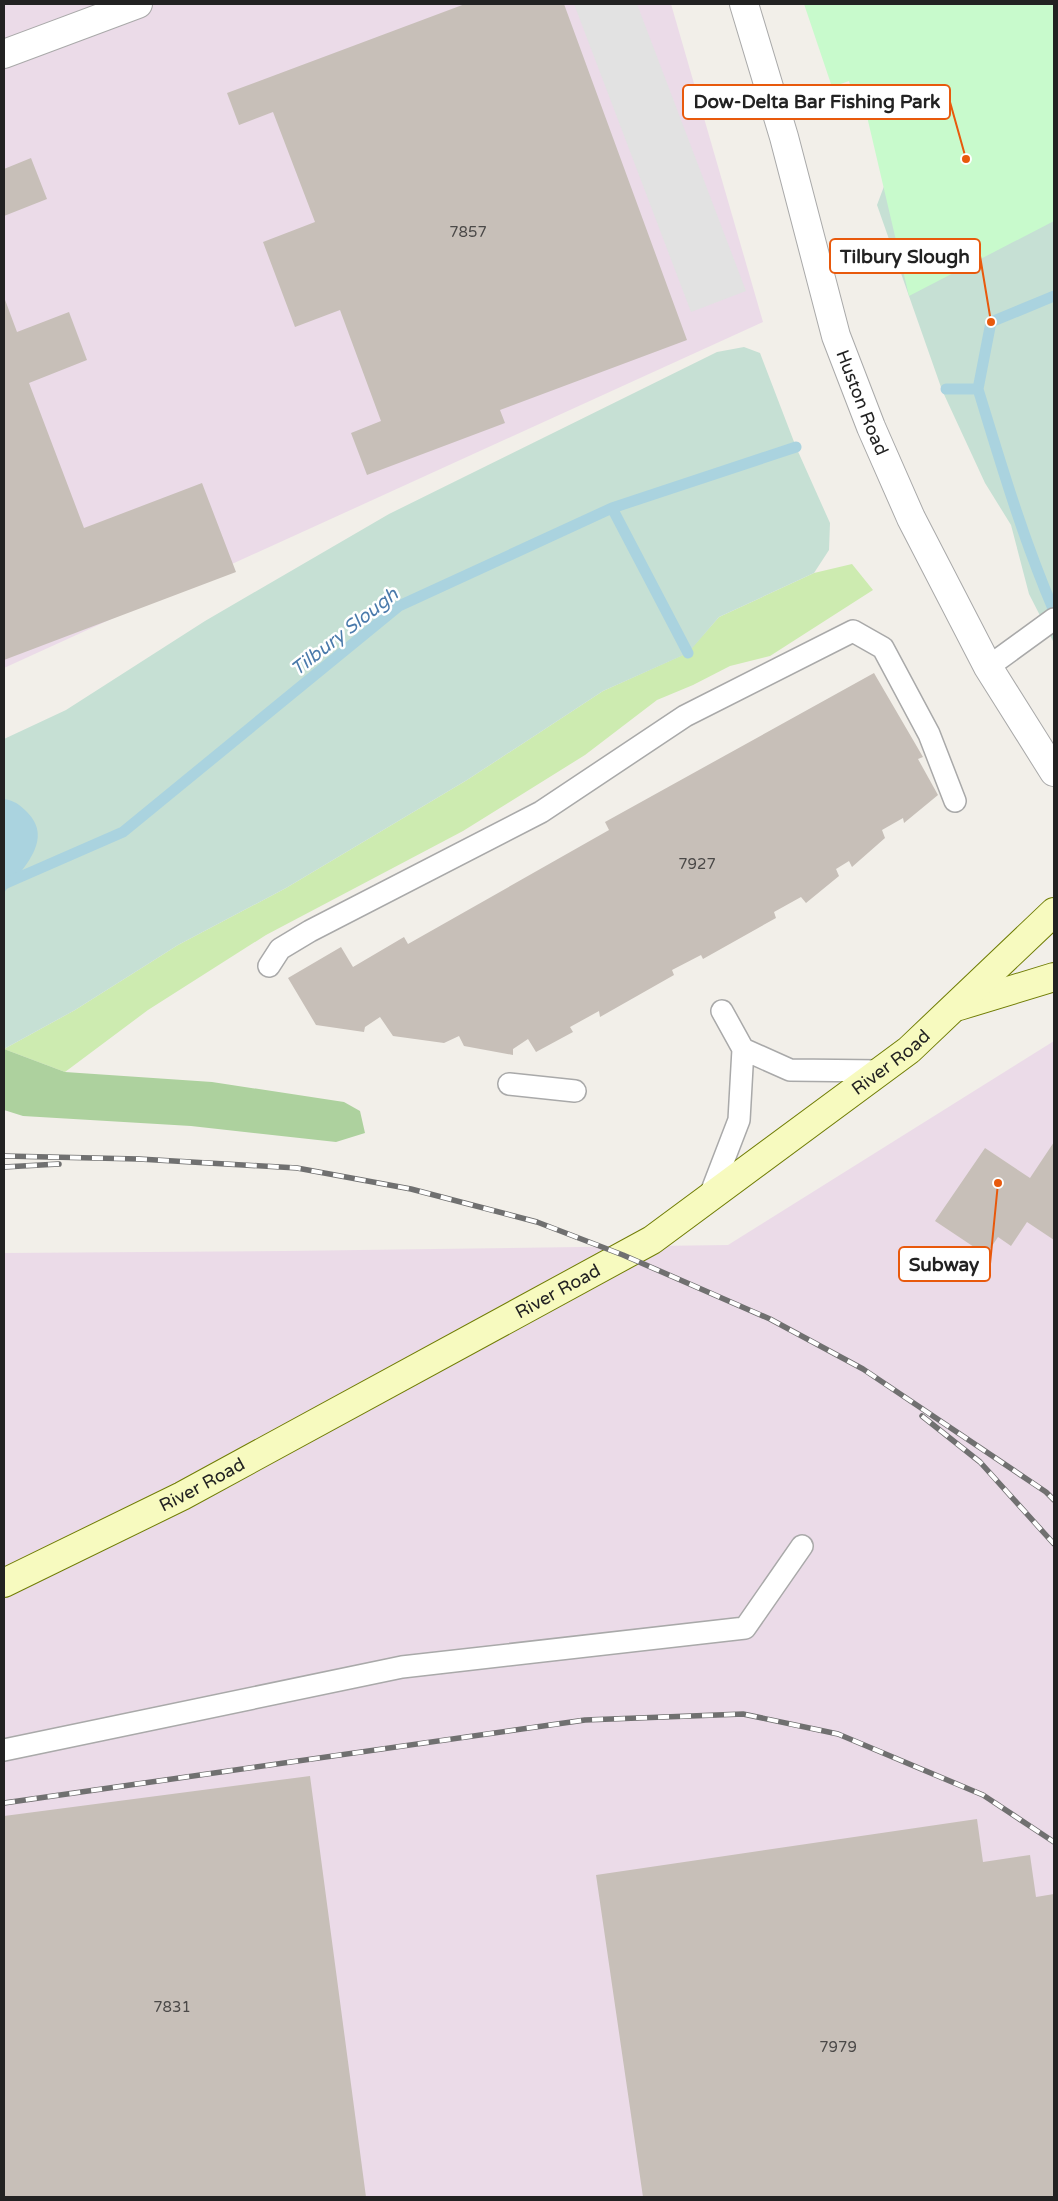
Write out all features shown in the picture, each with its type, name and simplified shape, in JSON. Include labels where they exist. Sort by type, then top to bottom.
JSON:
[{"type":"main road","name":"River Road","points":[[4,1583],[182,1496],[652,1240],[909,1050],[1054,912]]},
{"type":"main road","points":[[955,1007],[1054,977]]},
{"type":"street","points":[[4,54],[138,4]]},
{"type":"street","name":"Huston Road","points":[[744,4],[784,136],[836,336],[871,427],[911,518],[988,667],[1054,772]]},
{"type":"lane","points":[[988,667],[1054,619]]},
{"type":"lane","points":[[269,966],[280,948],[541,812],[685,716],[853,631],[883,648],[929,734],[955,801]]},
{"type":"lane","points":[[709,1198],[739,1120],[743,1050],[722,1011]]},
{"type":"lane","points":[[743,1050],[790,1070],[882,1071]]},
{"type":"lane","points":[[509,1084],[575,1091]]},
{"type":"lane","points":[[4,1750],[402,1666],[745,1628],[802,1546]]},
{"type":"shaded area","points":[[4,4],[671,4],[763,322],[4,668]]},
{"type":"shaded area","points":[[574,4],[637,4],[746,291],[691,312]]},
{"type":"shaded area","points":[[1054,1041],[1054,2197],[4,2197],[4,1253],[728,1245]]},
{"type":"green space","points":[[804,4],[1054,4],[1054,221],[909,296],[862,95],[854,97],[849,81],[832,87]]},
{"type":"green space","points":[[1054,4],[1054,643],[1029,594],[1011,525],[985,483],[942,390],[877,205],[904,133]]},
{"type":"green space","points":[[744,347],[760,353],[796,447],[830,523],[829,550],[814,573],[719,617],[688,653],[603,691],[467,780],[286,888],[178,945],[75,1010],[4,1049],[4,739],[66,710],[205,621],[389,514],[717,352]]},
{"type":"green space","points":[[852,564],[873,590],[770,656],[730,666],[693,685],[657,700],[585,755],[463,831],[266,935],[148,1010],[65,1072],[4,1049],[75,1010],[178,945],[286,888],[467,780],[603,691],[687,653],[719,617],[814,573]]},
{"type":"green space","points":[[4,1049],[65,1072],[212,1082],[344,1102],[360,1111],[365,1133],[336,1142],[191,1126],[23,1116],[4,1110]]},
{"type":"water","points":[[4,799],[17,803],[27,812],[35,823],[38,833],[37,844],[33,854],[4,893]]},
{"type":"building","points":[[465,4],[564,4],[687,340],[500,410],[505,423],[367,475],[351,433],[381,421],[340,310],[295,327],[263,242],[315,222],[273,112],[239,125],[227,93]]},
{"type":"building","points":[[31,158],[47,199],[4,216],[4,169]]},
{"type":"building","points":[[4,297],[17,332],[69,312],[87,360],[29,383],[84,528],[202,483],[236,572],[4,660]]},
{"type":"building","points":[[874,673],[923,757],[918,759],[938,795],[904,823],[903,818],[882,830],[885,838],[852,867],[849,861],[836,869],[839,876],[806,903],[801,897],[774,912],[776,918],[703,959],[701,955],[672,970],[674,975],[600,1017],[599,1011],[570,1027],[573,1032],[536,1052],[528,1039],[513,1049],[513,1055],[464,1046],[459,1036],[444,1043],[393,1036],[380,1017],[365,1027],[364,1032],[316,1025],[288,978],[341,947],[353,967],[404,937],[408,944],[609,830],[605,822]]},
{"type":"building","points":[[1054,1142],[1054,1240],[1027,1222],[1011,1246],[998,1237],[986,1255],[935,1221],[985,1148],[1030,1178]]},
{"type":"building","points":[[310,1776],[366,2197],[4,2197],[4,1816]]},
{"type":"building","points":[[977,1819],[983,1862],[1030,1855],[1036,1897],[1054,1894],[1054,2197],[643,2197],[596,1875]]},
{"type":"waterway","name":"Tilbury Slough","points":[[946,389],[978,389],[991,322],[1054,296]]},
{"type":"waterway","points":[[978,389],[1022,529],[1054,611]]},
{"type":"waterway","name":"Tilbury Slough","points":[[4,884],[123,832],[399,606],[612,508],[796,447]]},
{"type":"waterway","points":[[612,508],[688,653]]},
{"type":"railway","points":[[4,1156],[139,1159],[297,1168],[411,1189],[537,1222],[623,1255],[770,1319],[863,1369],[1046,1492],[1054,1500]]},
{"type":"railway","points":[[4,1167],[59,1164]]},
{"type":"railway","points":[[922,1416],[980,1462],[1054,1544]]},
{"type":"railway","points":[[4,1803],[585,1720],[743,1714],[838,1734],[983,1795],[1054,1842]]},
{"type":"place","name":"Dow-Delta Bar Fishing Park","points":[[966,159]]},
{"type":"place","name":"Tilbury Slough","points":[[991,322]]},
{"type":"place","name":"Subway","points":[[998,1183]]}]
